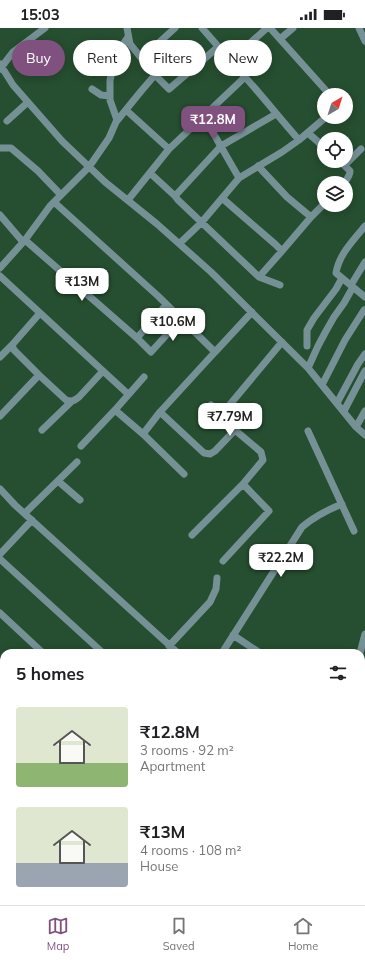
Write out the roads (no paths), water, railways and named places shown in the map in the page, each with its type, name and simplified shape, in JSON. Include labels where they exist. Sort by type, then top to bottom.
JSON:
[{"type":"street","points":[[45,28],[13,52],[1,67],[13,85],[62,141],[89,167],[180,244],[252,312],[306,366],[356,427],[365,435]]},
{"type":"street","points":[[126,28],[130,44],[139,54]]},
{"type":"street","points":[[162,40],[175,28]]},
{"type":"street","points":[[202,28],[214,42]]},
{"type":"street","points":[[254,40],[267,28]]},
{"type":"street","points":[[270,28],[324,88]]},
{"type":"street","points":[[280,39],[293,28]]},
{"type":"street","points":[[359,28],[365,41]]},
{"type":"street","points":[[117,120],[110,100],[110,80],[117,53],[128,37]]},
{"type":"street","points":[[206,57],[214,50]]},
{"type":"street","points":[[0,268],[24,241],[54,202],[89,167],[109,138],[117,120],[154,76]]},
{"type":"street","points":[[156,76],[169,89],[184,76]]},
{"type":"street","points":[[128,200],[169,149],[245,78],[261,94],[299,140]]},
{"type":"street","points":[[92,89],[101,95],[110,96]]},
{"type":"street","points":[[6,121],[28,102]]},
{"type":"street","points":[[126,110],[169,149]]},
{"type":"street","points":[[175,196],[220,146],[276,114]]},
{"type":"street","points":[[204,117],[239,178]]},
{"type":"street","points":[[180,244],[201,223],[239,178],[282,152],[318,124]]},
{"type":"street","points":[[308,133],[317,141]]},
{"type":"street","points":[[0,148],[11,148],[38,170],[61,195]]},
{"type":"street","points":[[353,155],[361,149]]},
{"type":"street","points":[[258,166],[287,197],[311,217]]},
{"type":"street","points":[[150,173],[259,277],[280,286]]},
{"type":"street","points":[[222,198],[282,251]]},
{"type":"street","points":[[54,202],[215,352]]},
{"type":"street","points":[[259,277],[317,211]]},
{"type":"street","points":[[0,215],[24,241],[137,338],[151,352],[181,319]]},
{"type":"street","points":[[365,226],[346,249],[337,265],[336,273],[365,297]]},
{"type":"street","points":[[306,366],[334,317],[344,303],[365,262]]},
{"type":"street","points":[[0,276],[128,394]]},
{"type":"street","points":[[307,346],[307,330],[342,278]]},
{"type":"street","points":[[137,338],[166,305]]},
{"type":"street","points":[[322,384],[345,340],[365,310]]},
{"type":"street","points":[[143,434],[160,412],[252,312]]},
{"type":"street","points":[[0,357],[40,313]]},
{"type":"street","points":[[12,345],[14,350],[39,375],[66,400],[71,402]]},
{"type":"street","points":[[222,414],[285,345]]},
{"type":"street","points":[[337,403],[365,354]]},
{"type":"street","points":[[42,430],[71,402],[79,398],[102,371]]},
{"type":"street","points":[[344,411],[365,371]]},
{"type":"street","points":[[0,416],[39,375]]},
{"type":"street","points":[[81,446],[144,377]]},
{"type":"street","points":[[192,535],[243,484],[264,460],[261,452],[211,405]]},
{"type":"street","points":[[114,410],[143,434],[184,474]]},
{"type":"street","points":[[356,427],[365,411]]},
{"type":"street","points":[[160,412],[204,453],[210,454],[215,452],[236,430]]},
{"type":"street","points":[[308,431],[354,532]]},
{"type":"street","points":[[25,513],[77,462]]},
{"type":"street","points":[[58,481],[80,500]]},
{"type":"street","points":[[223,561],[269,511],[243,484]]},
{"type":"street","points":[[0,489],[173,649]]},
{"type":"street","points":[[225,649],[302,527],[312,519],[342,504]]},
{"type":"street","points":[[0,554],[32,520]]},
{"type":"street","points":[[0,559],[99,649]]},
{"type":"street","points":[[169,646],[210,602],[216,589],[218,578]]},
{"type":"street","points":[[0,613],[39,649]]},
{"type":"street","points":[[361,649],[365,634]]},
{"type":"street","points":[[234,635],[254,649]]}]
